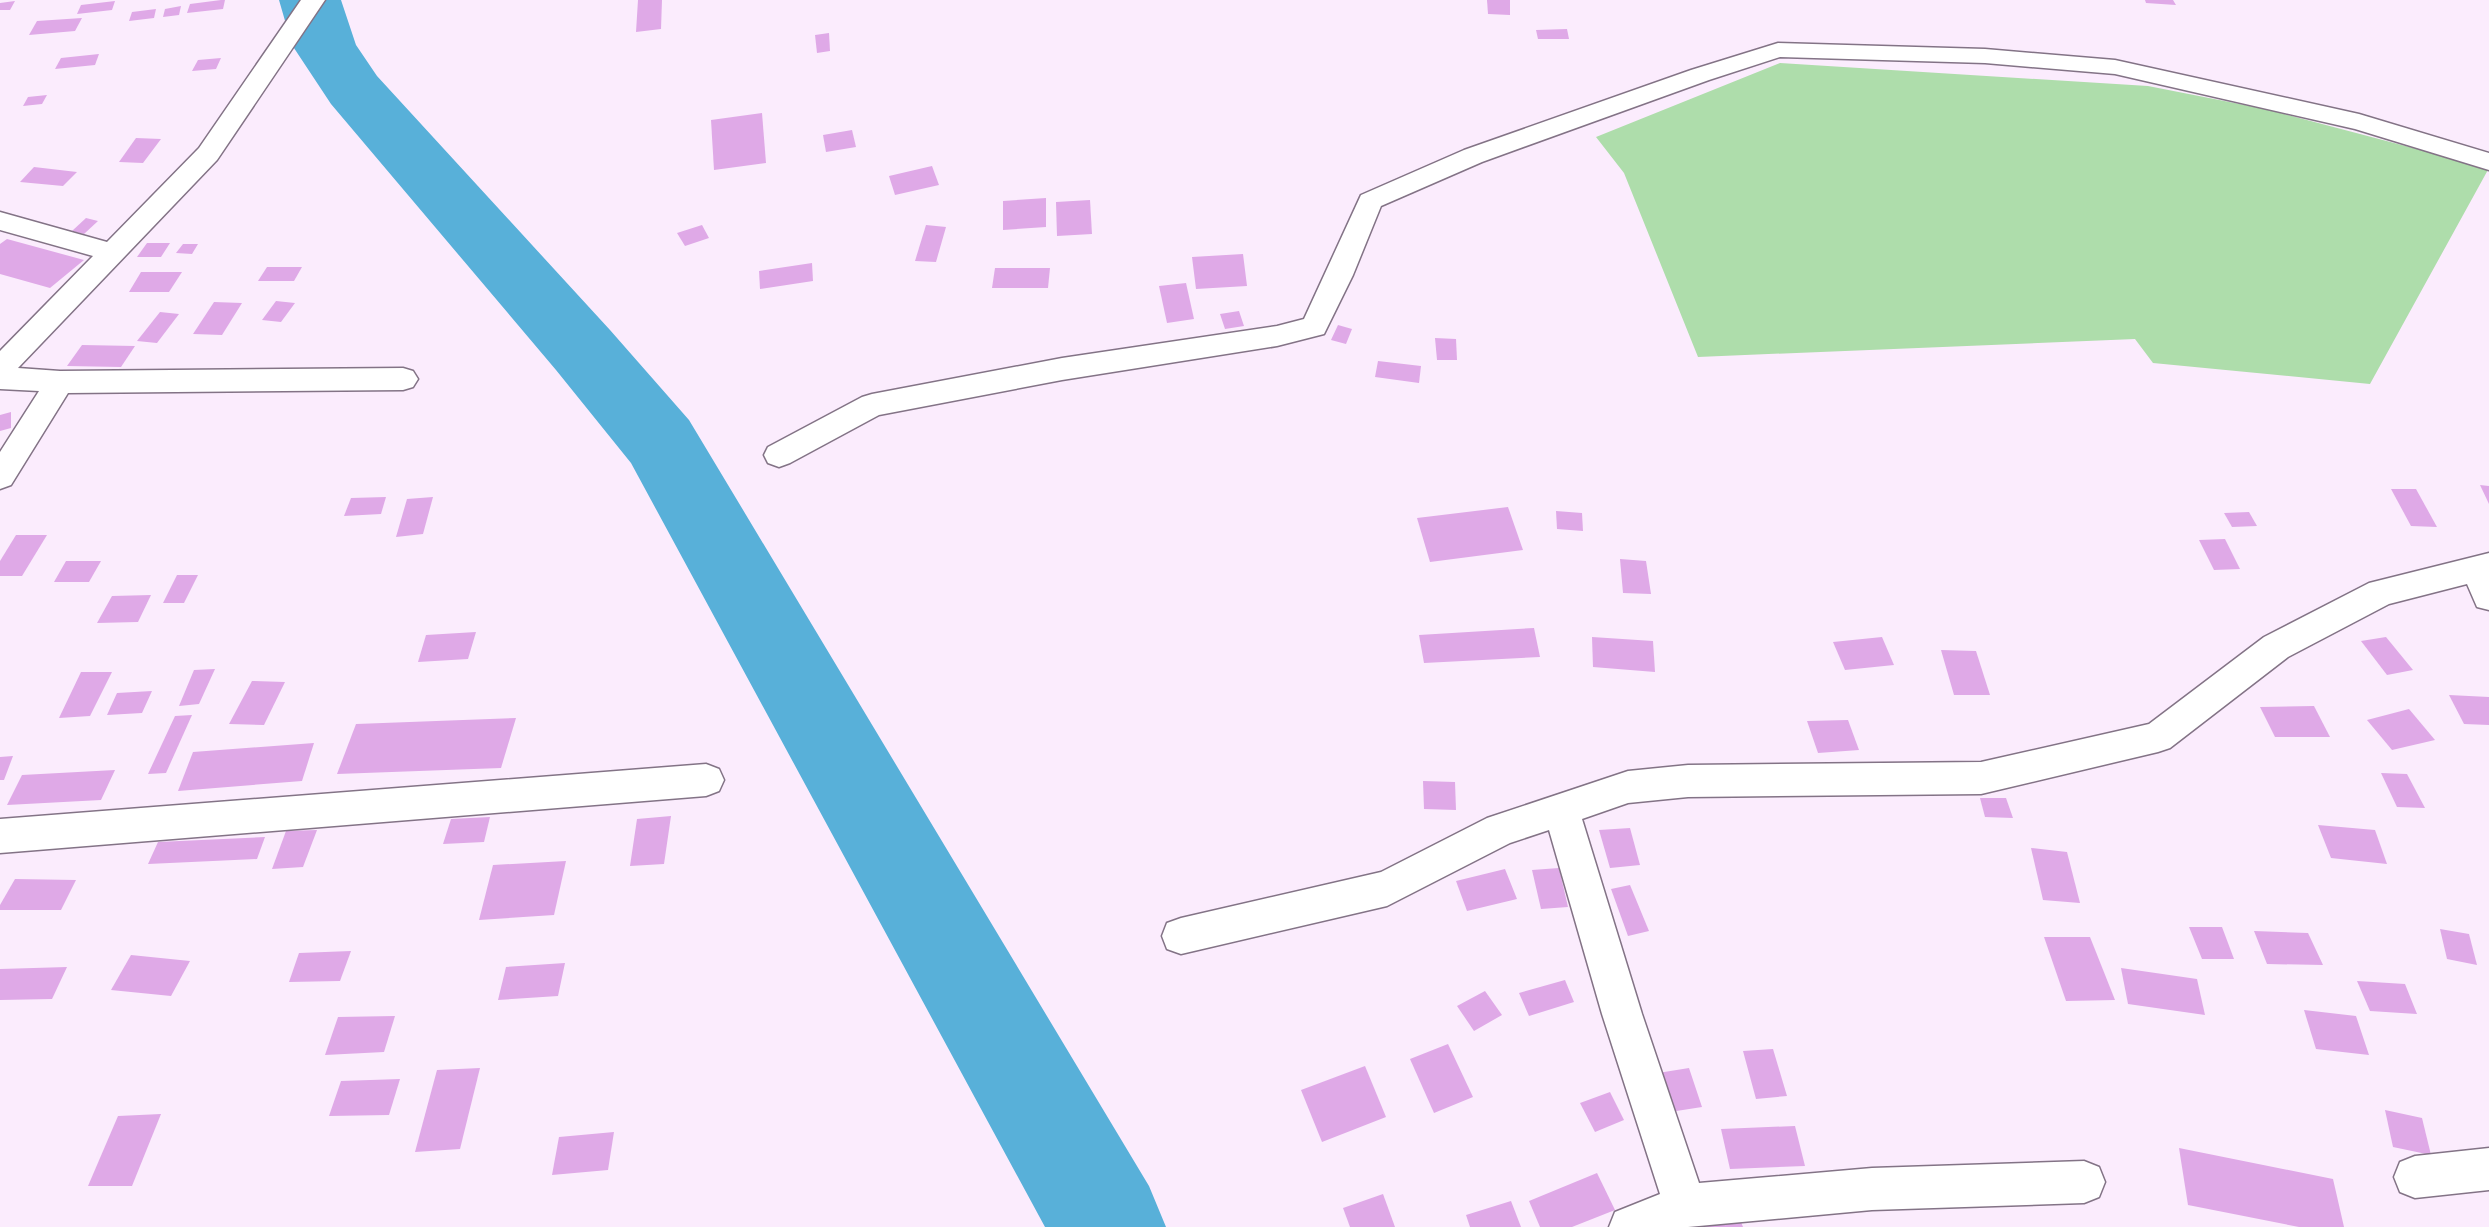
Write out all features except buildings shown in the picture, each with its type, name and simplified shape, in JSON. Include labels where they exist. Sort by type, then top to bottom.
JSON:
[{"type":"street","points":[[0,369],[208,154],[313,0]]},
{"type":"street","points":[[778,455],[872,405],[1062,369],[1277,336],[1314,327],[1370,201],[1473,156],[1700,75],[1778,50],[1986,56],[2115,67],[2360,122],[2457,150],[2489,162]]},
{"type":"street","points":[[0,222],[114,253]]},
{"type":"street","points":[[0,378],[60,382],[403,379]]},
{"type":"street","points":[[0,477],[60,382]]},
{"type":"street","points":[[1181,936],[1387,888],[1500,830],[1628,787],[1688,782],[1981,778],[2158,737],[2276,647],[2381,592],[2484,577]]},
{"type":"street","points":[[0,836],[706,780]]},
{"type":"street","points":[[1561,810],[1622,1014],[1685,1206]]},
{"type":"street","points":[[2415,1177],[2489,1169]]},
{"type":"street","points":[[1630,1227],[1685,1206],[1872,1189],[2084,1182]]},
{"type":"green space","points":[[1780,63],[2148,86],[2265,109],[2489,168],[2370,384],[2153,363],[2135,339],[1698,357],[1624,173],[1596,137]]},
{"type":"waterway","points":[[310,0],[324,45],[354,90],[583,350],[660,442],[1108,1227]]}]
